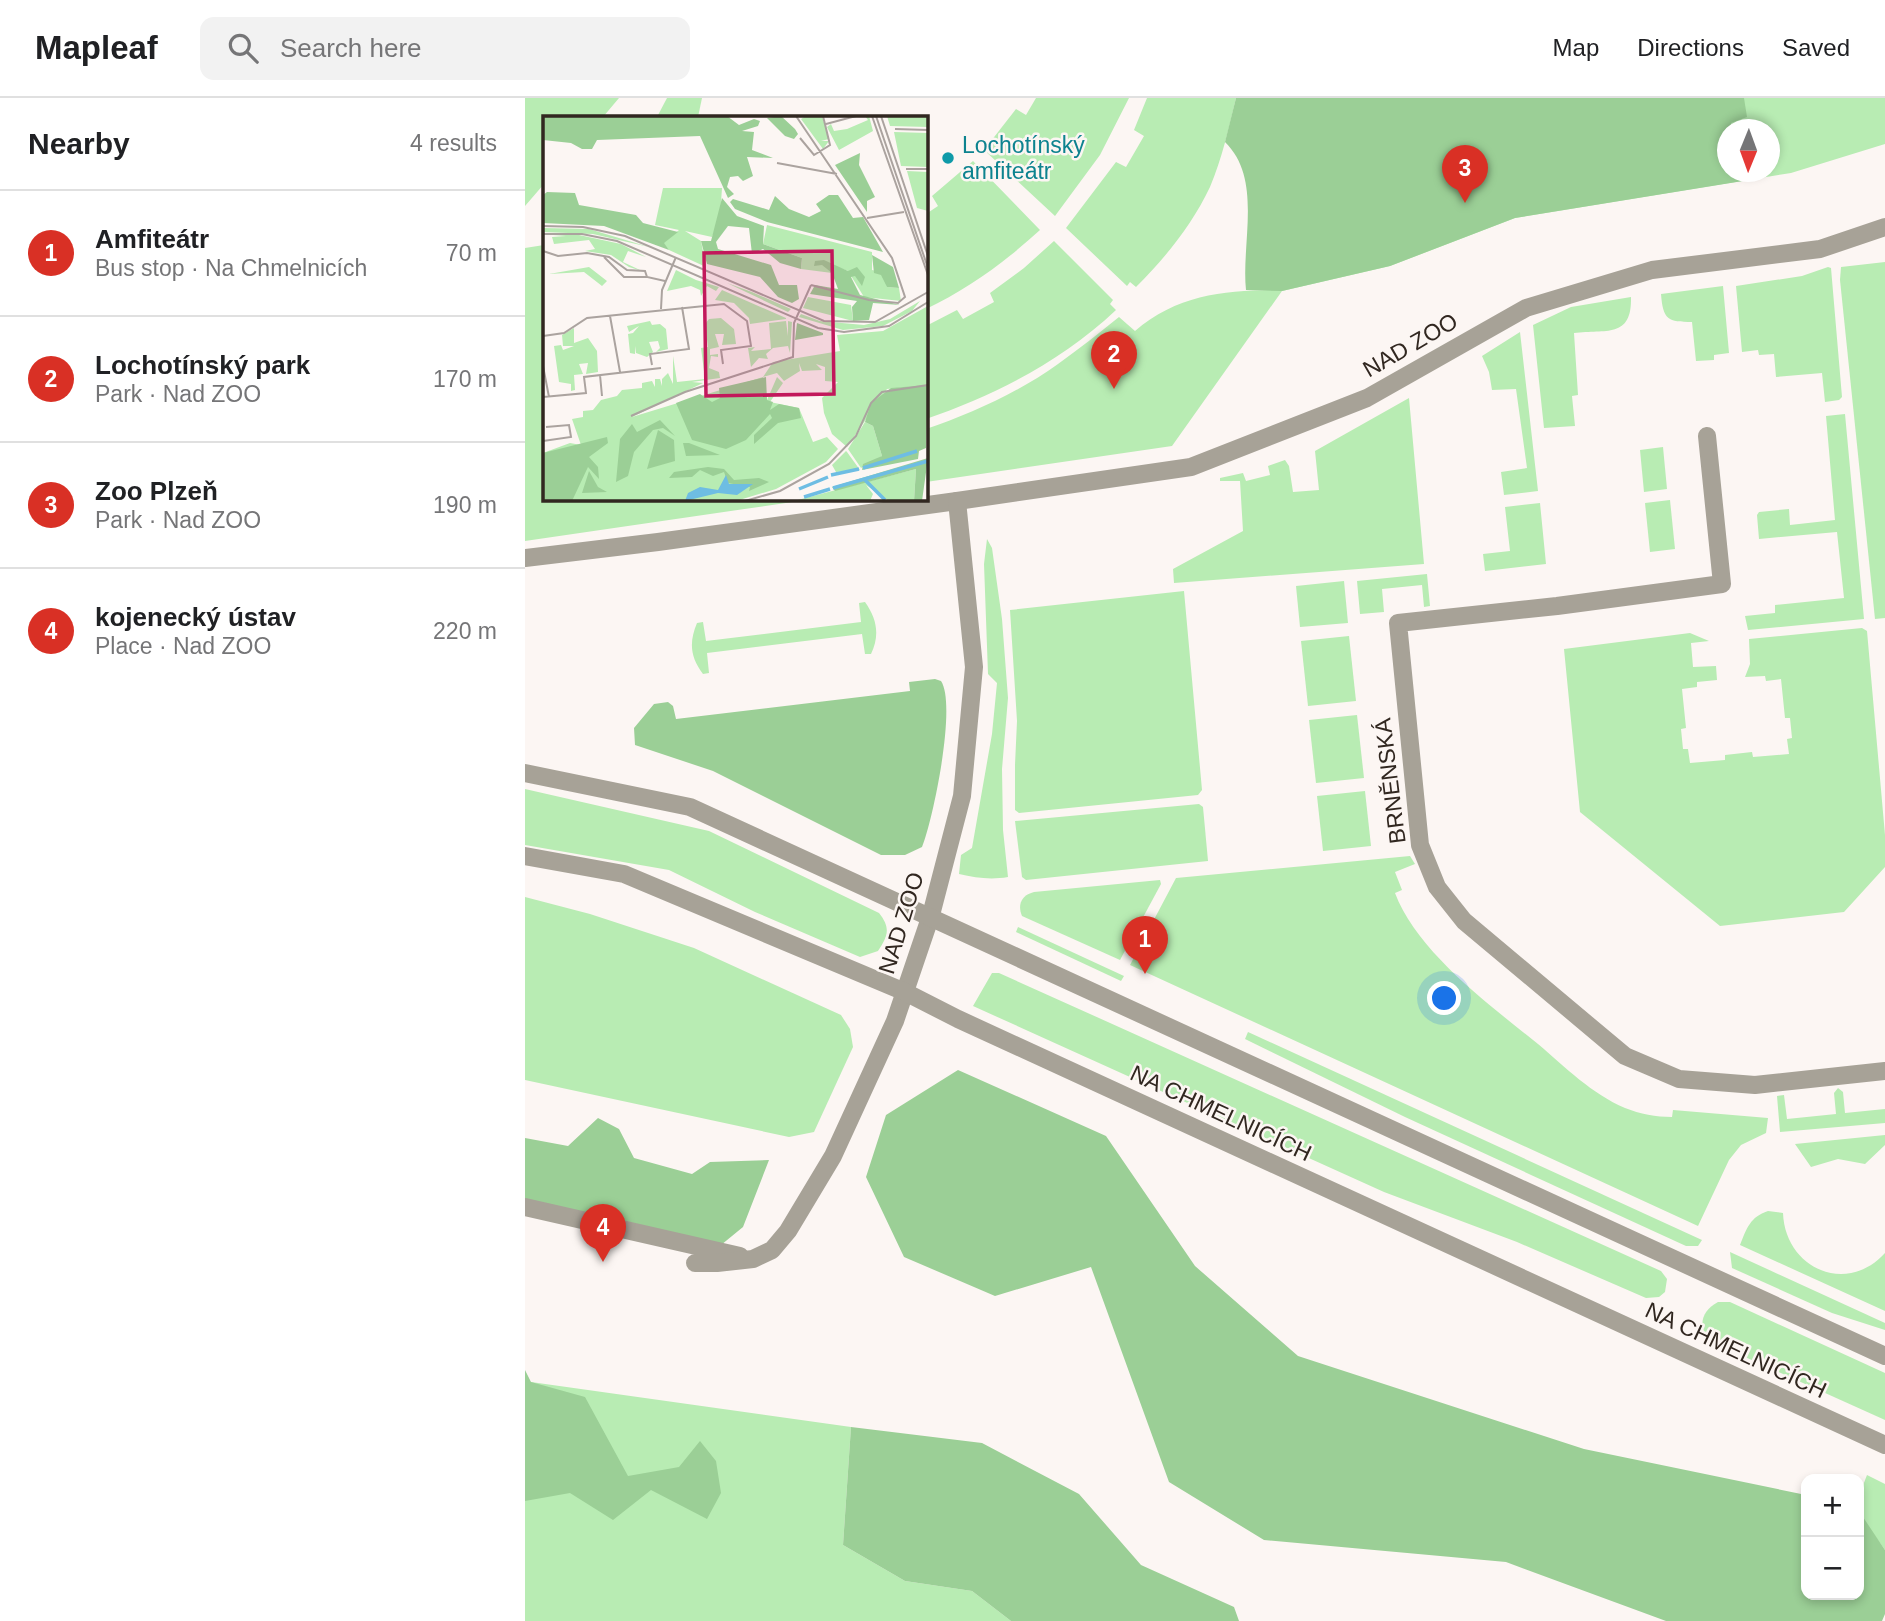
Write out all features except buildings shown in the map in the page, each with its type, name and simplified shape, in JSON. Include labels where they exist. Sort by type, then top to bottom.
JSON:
[{"type":"street","name":"NAD ZOO","points":[[525,558],[671,541],[1191,467],[1367,398],[1526,308],[1652,270],[1820,249],[1885,227]]},
{"type":"street","name":"BRNĚNSKÁ","points":[[1707,436],[1721,584],[1557,606],[1398,623],[1420,845],[1437,887],[1464,921],[1625,1056],[1679,1079],[1755,1085],[1885,1071]]},
{"type":"street","name":"NAD ZOO","points":[[695,1263],[753,1259],[772,1250],[788,1231],[833,1156],[895,1021],[905,992],[931,915],[962,796],[974,667],[957,501]]},
{"type":"street","points":[[525,773],[690,807],[931,915],[1885,1356]]},
{"type":"street","name":"NA CHMELNICÍCH","points":[[525,856],[624,874],[905,992],[958,1019],[1885,1445]]},
{"type":"street","points":[[525,1207],[753,1259]]},
{"type":"green space","points":[[525,98],[619,98],[604,116],[543,116],[543,185],[525,206]]},
{"type":"green space","points":[[667,98],[702,98],[698,116],[658,116]]},
{"type":"green space","points":[[1036,98],[1129,98],[1100,155],[1055,216],[984,150],[1016,109],[1026,115]]},
{"type":"green space","points":[[1147,98],[1236,98],[1218,165],[1203,201],[1178,240],[1136,287],[1130,282],[1127,286],[1066,228],[1116,162],[1126,167],[1144,136],[1134,130]]},
{"type":"green space","points":[[1236,98],[1744,98],[1747,117],[1717,119],[1717,182],[1737,182],[1515,218],[1390,266],[1282,291],[1246,290],[1247,193],[1244,174],[1237,157],[1225,142]]},
{"type":"green space","points":[[1301,98],[1885,98],[1885,144],[1780,175],[1780,119],[1717,119],[1717,182],[1736,182],[1515,218],[1390,266],[1282,291],[1172,446],[927,482],[927,429],[977,409],[1027,384],[1119,317],[1135,331],[1168,309],[1222,293],[1281,290]]},
{"type":"green space","points":[[973,161],[1040,230],[986,274],[927,308],[927,213],[938,206],[932,196]]},
{"type":"green space","points":[[1054,241],[1113,300],[1110,304],[1116,310],[1073,345],[1027,375],[978,399],[927,419],[927,325],[957,310],[963,319],[994,302],[990,293]]},
{"type":"green space","points":[[543,245],[543,500],[806,500],[525,541],[525,248]]},
{"type":"green space","points":[[1885,262],[1885,618],[1875,619],[1840,280],[1841,267]]},
{"type":"green space","points":[[1831,268],[1842,397],[1825,402],[1822,373],[1776,377],[1774,354],[1759,355],[1758,350],[1742,352],[1736,286],[1802,276]]},
{"type":"green space","points":[[1723,286],[1729,353],[1714,355],[1714,360],[1696,361],[1692,322],[1668,318],[1663,309],[1661,294]]},
{"type":"green space","points":[[1631,297],[1627,320],[1622,326],[1606,331],[1574,333],[1578,395],[1572,396],[1575,426],[1544,428],[1533,325],[1571,307]]},
{"type":"green space","points":[[1520,332],[1538,491],[1504,495],[1501,472],[1527,468],[1516,389],[1492,390],[1489,372],[1482,356]]},
{"type":"green space","points":[[1409,398],[1424,564],[1174,583],[1173,569],[1243,531],[1240,481],[1220,481],[1220,478],[1243,473],[1246,481],[1270,475],[1268,466],[1285,460],[1289,466],[1293,492],[1319,490],[1315,451]]},
{"type":"green space","points":[[1845,414],[1864,619],[1748,630],[1745,616],[1775,613],[1775,605],[1844,598],[1837,532],[1759,539],[1757,515],[1759,512],[1789,509],[1790,525],[1835,520],[1826,416]]},
{"type":"green space","points":[[1663,447],[1667,489],[1644,492],[1640,450]]},
{"type":"green space","points":[[1670,500],[1675,549],[1650,552],[1645,503]]},
{"type":"green space","points":[[1540,503],[1546,564],[1485,571],[1483,554],[1510,551],[1505,507]]},
{"type":"green space","points":[[987,539],[992,548],[1002,619],[1008,698],[1002,769],[1003,830],[1008,877],[996,878],[959,874],[961,855],[972,848],[992,734],[997,683],[988,674],[984,564]]},
{"type":"green space","points":[[1427,574],[1430,606],[1424,607],[1422,585],[1382,589],[1384,612],[1360,614],[1357,581]]},
{"type":"green space","points":[[1344,581],[1348,623],[1300,627],[1296,586]]},
{"type":"green space","points":[[1184,591],[1202,790],[1198,795],[1019,813],[1015,810],[1017,721],[1010,610]]},
{"type":"green space","points":[[865,602],[876,627],[876,640],[871,654],[865,654],[862,634],[707,653],[709,673],[703,674],[695,662],[692,643],[697,623],[703,622],[706,641],[861,622],[859,603]]},
{"type":"green space","points":[[1862,628],[1867,631],[1885,835],[1885,867],[1844,912],[1720,926],[1580,812],[1564,649],[1690,633],[1709,641],[1691,643],[1693,667],[1716,666],[1717,680],[1697,682],[1697,687],[1682,689],[1686,728],[1681,729],[1683,749],[1688,749],[1690,763],[1725,760],[1725,755],[1752,752],[1753,757],[1789,754],[1787,739],[1792,738],[1790,718],[1785,718],[1781,679],[1766,681],[1765,676],[1745,677],[1750,664],[1749,639]]},
{"type":"green space","points":[[1349,636],[1356,701],[1308,706],[1301,641]]},
{"type":"green space","points":[[935,679],[941,681],[945,694],[942,763],[922,847],[905,855],[881,855],[713,771],[635,745],[634,728],[654,704],[668,702],[673,706],[676,719],[910,691],[909,682]]},
{"type":"green space","points":[[1357,715],[1364,778],[1316,783],[1309,720]]},
{"type":"green space","points":[[525,789],[709,831],[879,913],[887,928],[884,941],[878,951],[860,957],[755,912],[669,870],[525,845]]},
{"type":"green space","points":[[1365,791],[1371,846],[1323,851],[1317,796]]},
{"type":"green space","points":[[1199,804],[1203,807],[1208,861],[1026,880],[1022,877],[1015,821]]},
{"type":"green space","points":[[1410,856],[1415,864],[1395,872],[1402,890],[1395,893],[1420,936],[1478,995],[1590,1088],[1625,1108],[1648,1115],[1672,1117],[1673,1110],[1768,1118],[1766,1133],[1741,1145],[1729,1160],[1698,1226],[1130,965],[1176,878]]},
{"type":"green space","points":[[1160,880],[1161,884],[1120,960],[1022,916],[1020,908],[1026,895],[1034,892]]},
{"type":"green space","points":[[525,897],[590,914],[694,948],[841,1015],[850,1029],[853,1047],[814,1132],[789,1137],[525,1080]]},
{"type":"green space","points":[[1018,927],[1124,976],[1121,981],[1016,932]]},
{"type":"green space","points":[[992,973],[999,973],[1661,1271],[1667,1279],[1665,1292],[1659,1297],[1646,1298],[1517,1242],[1384,1192],[973,1006]]},
{"type":"green space","points":[[1248,1032],[1702,1240],[1698,1246],[1686,1246],[1405,1117],[1245,1039]]},
{"type":"green space","points":[[958,1070],[1106,1136],[1195,1266],[1298,1356],[1584,1449],[1801,1494],[1801,1600],[1864,1600],[1864,1518],[1885,1550],[1885,1614],[1882,1621],[1666,1621],[1506,1562],[1264,1540],[1169,1482],[1091,1267],[995,1296],[904,1257],[866,1177],[886,1115]]},
{"type":"green space","points":[[1838,1088],[1843,1092],[1845,1113],[1885,1109],[1885,1123],[1780,1132],[1777,1096],[1784,1095],[1787,1119],[1836,1114],[1834,1093]]},
{"type":"green space","points":[[598,1118],[619,1129],[634,1158],[692,1174],[710,1162],[769,1160],[743,1227],[710,1254],[525,1214],[525,1138],[568,1146]]},
{"type":"green space","points":[[1885,1135],[1885,1145],[1865,1164],[1838,1159],[1811,1167],[1795,1144]]},
{"type":"green space","points":[[1768,1211],[1783,1213],[1786,1232],[1794,1248],[1806,1261],[1820,1270],[1836,1274],[1853,1273],[1870,1266],[1885,1253],[1885,1311],[1740,1245],[1753,1220]]},
{"type":"green space","points":[[1730,1252],[1885,1323],[1885,1330],[1832,1313],[1732,1268]]},
{"type":"green space","points":[[1718,1302],[1730,1302],[1885,1373],[1885,1420],[1714,1343],[1705,1333],[1702,1322],[1707,1311]]},
{"type":"green space","points":[[525,1370],[531,1382],[585,1397],[628,1476],[679,1467],[700,1441],[716,1461],[721,1493],[707,1519],[651,1490],[613,1520],[570,1493],[525,1501]]},
{"type":"green space","points":[[531,1382],[851,1427],[843,1545],[905,1581],[972,1591],[1011,1621],[525,1621],[525,1388]]},
{"type":"green space","points":[[851,1427],[982,1443],[1079,1494],[1141,1565],[1234,1607],[1239,1621],[1011,1621],[972,1591],[905,1581],[843,1545]]},
{"type":"green space","points":[[1867,1475],[1885,1484],[1885,1550],[1864,1520],[1864,1483]]},
{"type":"place","name":"Lochotínský amfiteátr","points":[[948,158]]},
{"type":"place","name":"Zoo Plzeň","points":[[1465,203]]},
{"type":"place","name":"Lochotínský park","points":[[1114,389]]},
{"type":"place","name":"Amfiteátr","points":[[1145,974]]},
{"type":"place","name":"kojenecký ústav","points":[[603,1262]]}]
